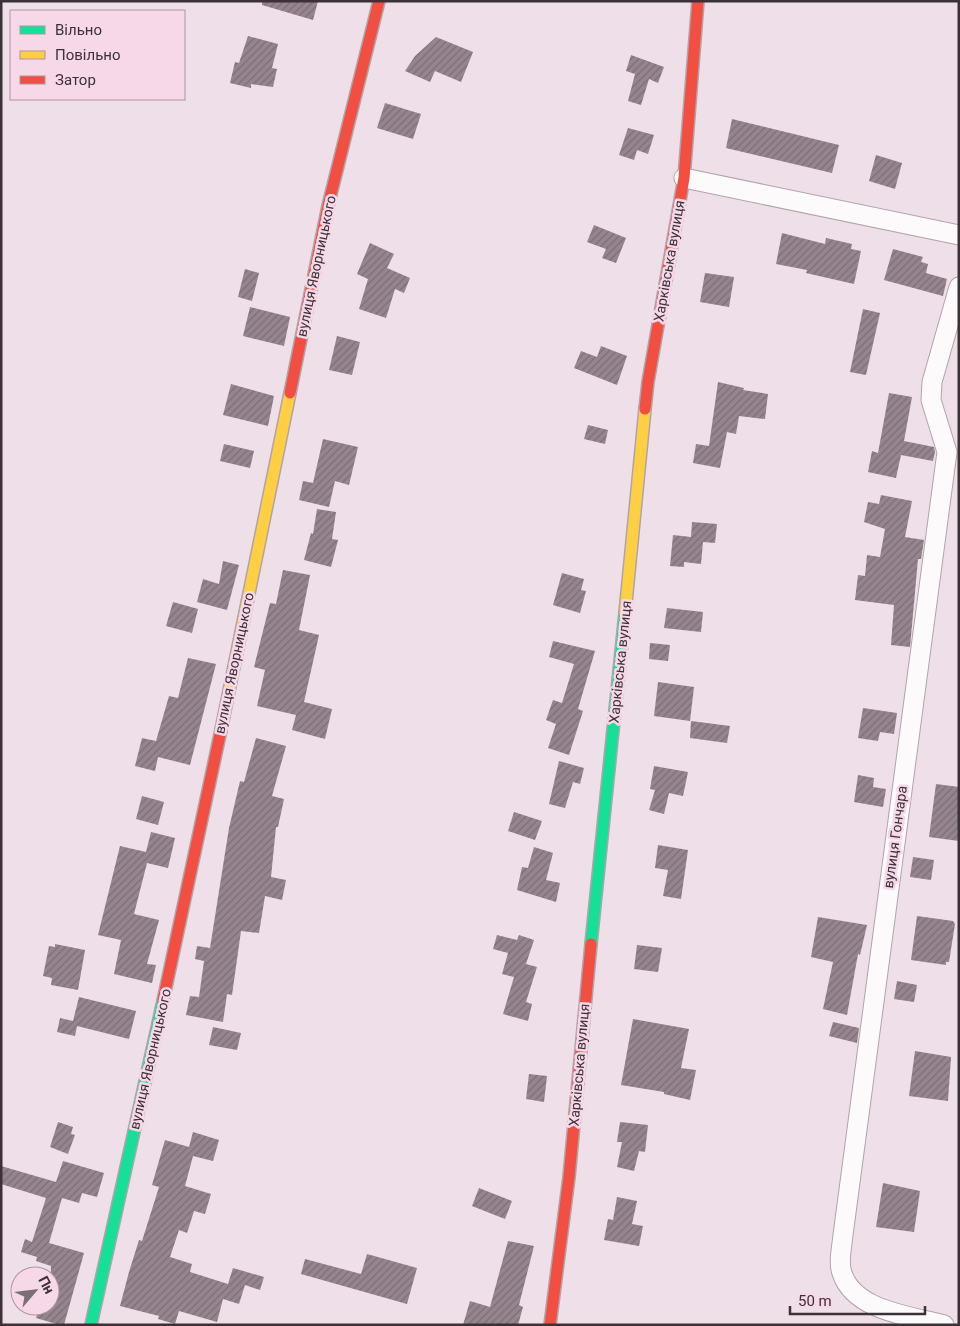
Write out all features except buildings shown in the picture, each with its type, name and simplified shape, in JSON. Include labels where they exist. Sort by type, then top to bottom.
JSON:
[{"type":"street","name":"вулиця Яворницького","points":[[91,1325],[183,914],[328,206],[379,1]]},
{"type":"street","name":"Харківська вулиця","points":[[550,1325],[569,1176],[596,885],[648,382],[684,178],[698,1]]},
{"type":"street","points":[[684,178],[959,235]]},
{"type":"street","name":"вулиця Гончара","points":[[944,1325],[869,1303],[851,1291],[841,1272],[844,1225],[947,452],[931,400],[932,382],[959,287]]},
{"type":"traffic: fast","points":[[591,944],[625,613]]},
{"type":"traffic: fast","points":[[91,1325],[163,1001]]},
{"type":"traffic: slow","points":[[221,730],[290,393]]},
{"type":"traffic: slow","points":[[625,613],[645,409]]},
{"type":"traffic: jam","points":[[290,393],[328,206],[379,1]]},
{"type":"traffic: jam","points":[[645,409],[648,382],[684,178],[698,1]]},
{"type":"traffic: jam","points":[[163,1001],[221,730]]},
{"type":"traffic: jam","points":[[550,1325],[569,1177],[591,944]]}]
